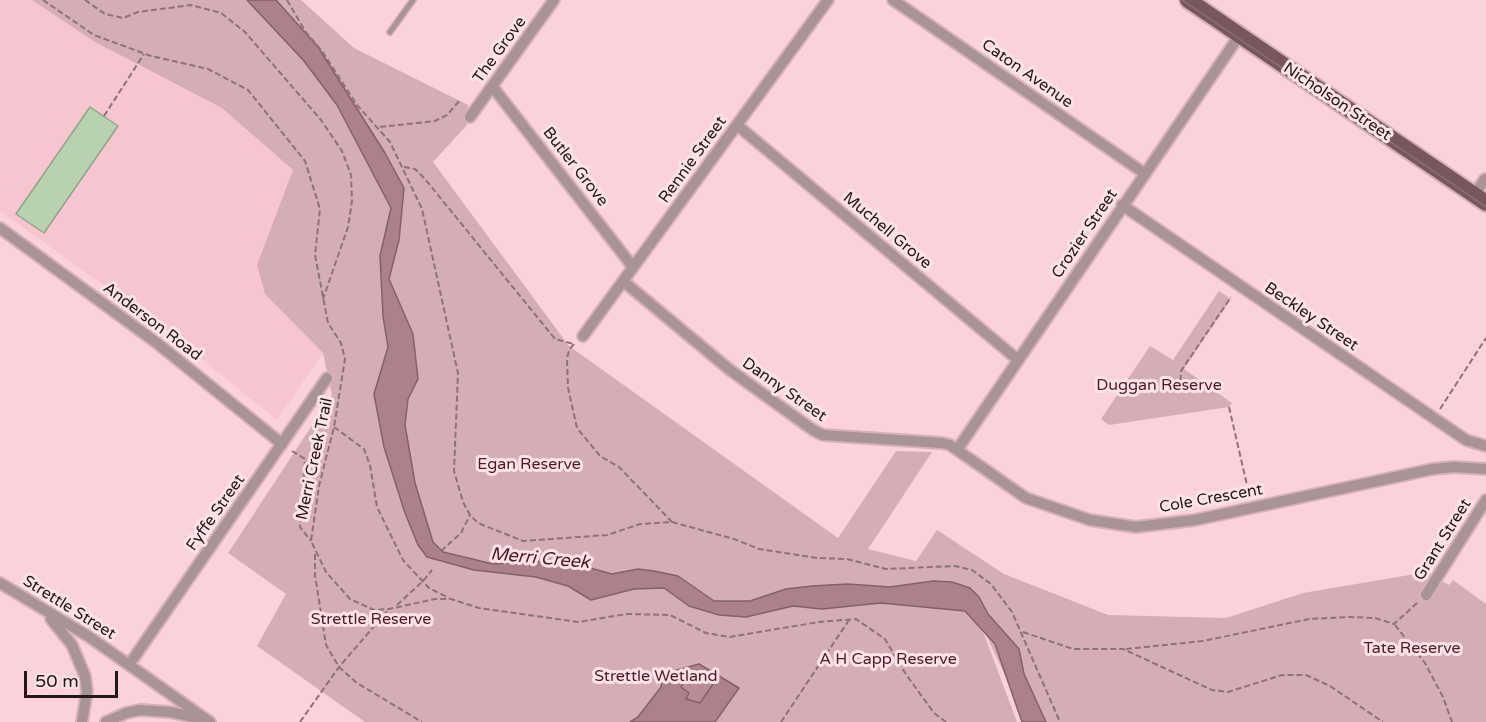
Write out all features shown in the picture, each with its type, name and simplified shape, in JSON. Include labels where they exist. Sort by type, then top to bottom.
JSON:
[{"type":"main road","name":"Nicholson Street","points":[[1188,0],[1480,199]]},
{"type":"street","name":"The Grove","points":[[470,117],[554,0]]},
{"type":"street","name":"Rennie Street","points":[[583,336],[828,0]]},
{"type":"street","name":"Caton Avenue","points":[[893,0],[1144,172]]},
{"type":"street","name":"Crozier Street","points":[[957,450],[1144,172],[1239,36]]},
{"type":"street","name":"Butler Grove","points":[[492,86],[633,267]]},
{"type":"street","name":"Muchell Grove","points":[[737,125],[1018,360]]},
{"type":"street","points":[[1480,199],[1485,179]]},
{"type":"street","name":"Beckley Street","points":[[1122,205],[1434,419],[1471,443],[1486,446]]},
{"type":"street","name":"Anderson Road","points":[[0,228],[158,343],[282,444]]},
{"type":"street","name":"Danny Street","points":[[623,281],[730,370],[813,430],[823,435],[942,443],[957,450]]},
{"type":"street","name":"Fyffe Street","points":[[129,665],[327,378]]},
{"type":"street","name":"Cole Crescent","points":[[957,450],[1026,498],[1090,520],[1136,526],[1211,518],[1433,469],[1454,467],[1486,470]]},
{"type":"street","name":"Grant Street","points":[[1426,596],[1486,500]]},
{"type":"street","name":"Strettle Street","points":[[0,583],[88,636],[209,721]]},
{"type":"street","points":[[45,612],[68,638],[79,658],[87,691],[82,722]]},
{"type":"street","points":[[106,722],[126,712],[154,709],[209,721]]},
{"type":"lane","points":[[390,32],[413,0]]},
{"type":"path","name":"Merri Creek Trail","points":[[43,0],[94,35],[144,54],[208,69],[248,90],[305,161],[320,209],[315,255],[323,299],[328,323],[341,343],[345,359],[334,427],[319,486],[311,541],[326,572],[350,599],[374,610],[435,599],[451,599],[479,608],[579,622],[627,614],[670,615],[706,633],[730,637],[819,622],[856,619],[885,639],[934,713],[946,722]]},
{"type":"path","points":[[85,0],[105,14],[123,18],[146,11],[191,5],[220,13],[245,32],[321,120],[345,159],[351,175],[352,201],[348,227],[323,299]]},
{"type":"path","points":[[287,0],[305,31],[322,51],[357,105],[380,128],[404,167],[422,209],[460,384],[454,440],[454,471],[470,515],[498,533],[523,542],[607,535],[640,524],[672,522],[734,539],[759,549],[847,560],[886,569],[955,566],[972,570],[991,584],[1012,612],[1023,632],[1060,722]]},
{"type":"path","points":[[104,116],[144,54]]},
{"type":"path","points":[[380,128],[435,121],[447,115],[461,99]]},
{"type":"path","points":[[404,167],[416,169],[425,179],[555,339],[574,344],[569,350],[567,359],[568,388],[577,428],[600,456],[619,468],[672,522]]},
{"type":"path","points":[[1179,390],[1181,371],[1231,297]]},
{"type":"path","points":[[1434,419],[1486,338]]},
{"type":"path","points":[[1229,407],[1252,509]]},
{"type":"path","points":[[334,427],[364,449],[370,465],[377,507],[393,544],[403,560],[423,582],[451,599]]},
{"type":"path","points":[[282,444],[305,459],[300,527],[311,541]]},
{"type":"path","points":[[441,551],[461,532],[470,515]]},
{"type":"path","points":[[315,551],[315,575],[326,645],[339,667],[357,683],[422,722]]},
{"type":"path","points":[[395,607],[423,582],[432,570]]},
{"type":"path","points":[[1394,624],[1426,596]]},
{"type":"path","points":[[300,722],[339,667],[389,609]]},
{"type":"path","points":[[1023,632],[1073,649],[1123,649],[1203,640],[1309,619],[1348,616],[1375,618],[1394,624],[1425,663],[1443,697],[1452,722]]},
{"type":"path","points":[[781,722],[849,620]]},
{"type":"path","points":[[1123,649],[1212,690],[1228,692],[1281,675],[1317,678],[1383,722]]},
{"type":"shaded area","points":[[0,0],[32,0],[95,42],[222,108],[293,170],[258,265],[265,294],[323,353],[277,420],[160,326],[0,211]]},
{"type":"shaded area","points":[[247,0],[276,0],[318,47],[385,153],[404,188],[399,240],[389,279],[413,334],[418,379],[408,399],[405,425],[415,483],[433,542],[443,552],[493,564],[549,561],[572,563],[612,574],[638,569],[654,571],[678,576],[714,601],[750,601],[786,589],[812,586],[848,584],[890,587],[933,581],[952,582],[970,588],[979,597],[988,614],[1019,649],[1024,674],[1046,722],[1022,722],[995,644],[965,611],[881,603],[822,609],[793,606],[746,617],[719,615],[689,606],[664,588],[634,589],[591,600],[568,586],[536,577],[474,570],[427,557],[418,545],[405,513],[384,447],[374,394],[388,347],[383,316],[380,256],[391,208],[337,105],[304,61]]},
{"type":"shaded area","name":"Strettle Wetland","points":[[699,664],[739,688],[715,722],[630,722],[638,717],[661,687],[663,674]],"holes":[[[687,677],[699,677],[713,684],[700,703],[686,699],[689,693],[681,687]]]},
{"type":"shaded area","points":[[687,676],[699,677],[714,684],[700,704],[686,699],[681,687]]},
{"type":"green space","points":[[32,0],[301,0],[354,48],[468,105],[467,125],[433,162],[569,346],[838,538],[896,451],[932,452],[868,549],[916,561],[937,530],[1004,574],[1108,615],[1226,618],[1303,593],[1427,572],[1449,585],[1453,580],[1486,604],[1486,722],[1027,722],[978,618],[1017,722],[365,722],[257,646],[286,594],[228,553],[332,395],[323,353],[265,294],[257,265],[293,170],[222,108],[95,42]]},
{"type":"green space","name":"Duggan Reserve","points":[[1219,291],[1231,299],[1184,369],[1232,403],[1229,407],[1109,425],[1101,419],[1150,346],[1173,360]]},
{"type":"building","points":[[90,107],[118,126],[44,233],[16,214]]},
{"type":"tram line","points":[[1182,0],[1486,207]]},
{"type":"park label","name":"Egan Reserve","points":[[529,465]]},
{"type":"park label","name":"Strettle Reserve","points":[[371,620]]},
{"type":"park label","name":"Tate Reserve","points":[[1412,649]]},
{"type":"park label","name":"A H Capp Reserve","points":[[888,660]]},
{"type":"water label","name":"Merri Creek","points":[[540,559]]}]
